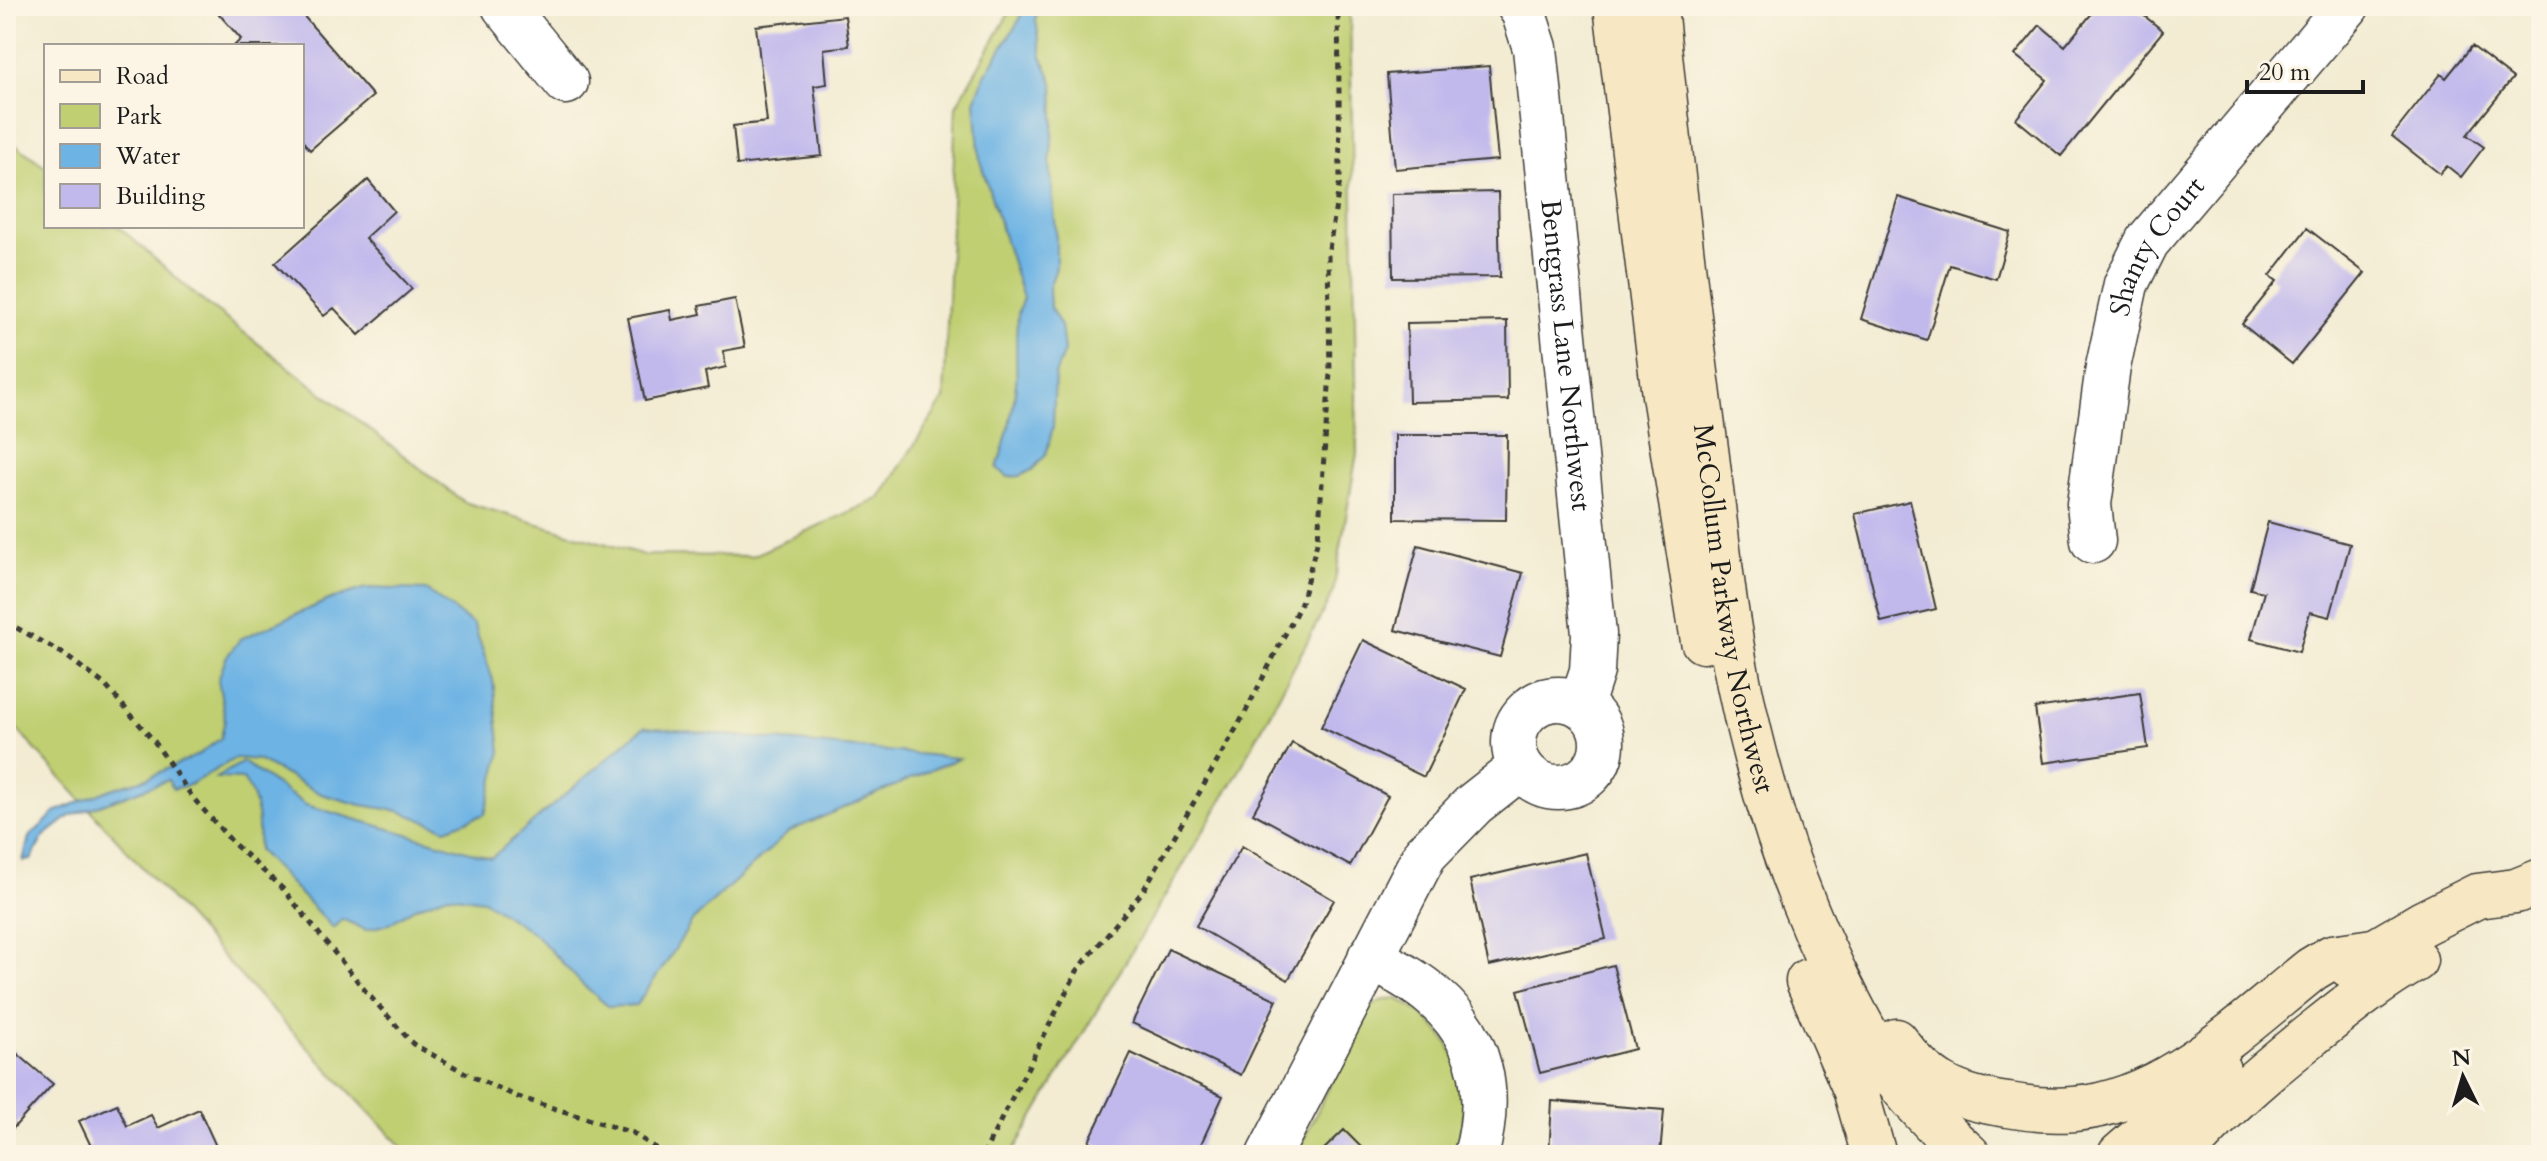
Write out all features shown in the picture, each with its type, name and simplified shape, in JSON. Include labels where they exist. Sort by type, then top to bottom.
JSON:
[{"type":"street","points":[[504,6],[566,82]]},
{"type":"street","name":"Bentgrass Lane Northwest","points":[[1519,6],[1535,48],[1594,634],[1592,671],[1581,705]]},
{"type":"street","name":"McCollum Parkway Northwest","points":[[1616,6],[1664,395],[1690,570],[1721,729],[1760,866],[1855,1089],[1874,1155]]},
{"type":"street","name":"McCollum Parkway Northwest","points":[[1655,6],[1682,269],[1738,682],[1756,757],[1804,903],[1842,987],[1886,1068],[1920,1109],[1968,1155]]},
{"type":"street","name":"Shanty Court","points":[[2093,541],[2089,504],[2108,367],[2126,284],[2147,242],[2347,6]]},
{"type":"street","points":[[1567,699],[1592,714],[1603,740],[1595,768],[1585,778],[1572,785],[1558,787],[1531,778],[1521,767],[1515,753],[1514,738],[1518,724],[1539,703],[1567,699]]},
{"type":"street","points":[[1269,1155],[1425,854],[1474,804],[1521,767]]},
{"type":"street","points":[[2120,1155],[2289,1010],[2373,951],[2477,896],[2528,886]]},
{"type":"street","points":[[2181,1155],[2238,1097],[2359,997],[2399,969],[2489,918],[2528,886]]},
{"type":"street","points":[[1842,987],[1873,1010],[1926,1075],[1959,1096],[2039,1110],[2075,1109],[2105,1104],[2161,1082],[2197,1060],[2312,969],[2332,957],[2373,951]]},
{"type":"street","points":[[1370,957],[1433,996],[1456,1020],[1475,1053],[1485,1093],[1484,1129],[1476,1155]]},
{"type":"path","points":[[983,1155],[1077,971],[1143,891],[1245,713],[1301,603],[1318,539],[1330,373],[1328,255],[1340,180],[1338,6]]},
{"type":"path","points":[[6,622],[62,653],[104,684],[154,741],[193,798],[234,844],[283,889],[367,993],[413,1044],[471,1076],[518,1097],[633,1133],[662,1155]]},
{"type":"green space","points":[[1013,6],[1350,6],[1357,453],[1333,593],[1238,773],[1011,1155],[410,1155],[254,991],[6,717],[6,138],[44,166],[44,228],[120,228],[199,298],[464,502],[644,555],[752,556],[880,498],[944,399],[956,106]]},
{"type":"green space","points":[[1396,998],[1414,1008],[1442,1035],[1459,1067],[1464,1105],[1461,1130],[1451,1155],[1296,1155],[1366,1011],[1380,1001]]},
{"type":"water","points":[[1023,6],[1037,6],[1036,21],[1042,57],[1053,82],[1050,164],[1056,268],[1049,288],[1050,307],[1061,326],[1064,351],[1055,375],[1053,427],[1046,455],[1032,470],[1008,477],[997,468],[1015,395],[1016,329],[1023,298],[980,161],[975,101],[985,75],[1020,19]]},
{"type":"water","points":[[366,588],[426,590],[474,625],[493,680],[501,752],[485,814],[446,829],[399,811],[321,794],[258,760],[236,758],[191,784],[173,789],[168,780],[70,816],[43,837],[31,860],[23,861],[29,837],[57,811],[147,778],[198,755],[221,738],[225,718],[218,680],[226,658],[240,639],[331,599]]},
{"type":"water","points":[[644,727],[959,758],[790,831],[693,920],[636,1005],[609,1007],[582,984],[536,935],[483,900],[448,895],[416,907],[389,924],[366,930],[342,919],[333,928],[258,850],[255,804],[243,779],[216,778],[243,762],[306,805],[491,858]]},
{"type":"building","points":[[228,6],[295,6],[373,96],[310,150],[304,142],[304,44],[236,44],[241,39],[219,14]]},
{"type":"building","points":[[2098,6],[2132,6],[2163,31],[2061,156],[2016,119],[2047,80],[2015,55],[2040,25],[2065,46]]},
{"type":"building","points":[[845,16],[849,46],[824,49],[827,84],[814,86],[822,156],[737,165],[733,126],[767,122],[756,26]]},
{"type":"building","points":[[2472,46],[2513,78],[2467,135],[2484,147],[2461,177],[2447,166],[2440,174],[2392,136],[2441,74],[2446,78]]},
{"type":"building","points":[[1489,66],[1498,160],[1395,169],[1387,74]]},
{"type":"building","points":[[368,180],[394,211],[365,238],[412,289],[359,335],[334,308],[324,316],[275,263]]},
{"type":"building","points":[[1498,192],[1500,277],[1393,278],[1392,194]]},
{"type":"building","points":[[1898,197],[2010,232],[1996,279],[1950,265],[1927,340],[1861,319]]},
{"type":"building","points":[[2307,228],[2365,273],[2292,364],[2242,324],[2277,281],[2270,276]]},
{"type":"building","points":[[735,299],[745,347],[723,351],[726,367],[705,372],[708,388],[645,401],[628,318],[670,310],[672,320],[701,314],[699,306]]},
{"type":"building","points":[[1507,321],[1508,400],[1409,402],[1407,323]]},
{"type":"building","points":[[1395,435],[1507,435],[1506,520],[1395,519]]},
{"type":"building","points":[[1910,501],[1936,609],[1881,622],[1855,514]]},
{"type":"building","points":[[2268,522],[2350,544],[2330,617],[2310,612],[2299,652],[2251,639],[2264,592],[2250,589]]},
{"type":"building","points":[[1418,545],[1523,573],[1500,657],[1395,630]]},
{"type":"building","points":[[1363,640],[1466,689],[1424,777],[1321,727]]},
{"type":"building","points":[[2140,693],[2148,748],[2043,763],[2035,708]]},
{"type":"building","points":[[1292,743],[1388,796],[1350,866],[1253,813]]},
{"type":"building","points":[[1242,846],[1334,900],[1288,980],[1196,926]]},
{"type":"building","points":[[1586,853],[1606,939],[1489,966],[1470,880]]},
{"type":"building","points":[[1168,949],[1277,1000],[1241,1075],[1132,1023]]},
{"type":"building","points":[[1613,965],[1635,1049],[1540,1073],[1518,990]]},
{"type":"building","points":[[6,1044],[53,1084],[8,1134],[6,1132]]},
{"type":"building","points":[[1131,1053],[1223,1096],[1196,1155],[1120,1155],[1089,1141]]},
{"type":"building","points":[[1552,1101],[1664,1110],[1660,1155],[1549,1155]]},
{"type":"building","points":[[117,1104],[127,1126],[151,1115],[158,1128],[199,1109],[220,1155],[73,1155],[91,1146],[79,1121]]},
{"type":"building","points":[[1344,1130],[1369,1155],[1318,1155]]}]
